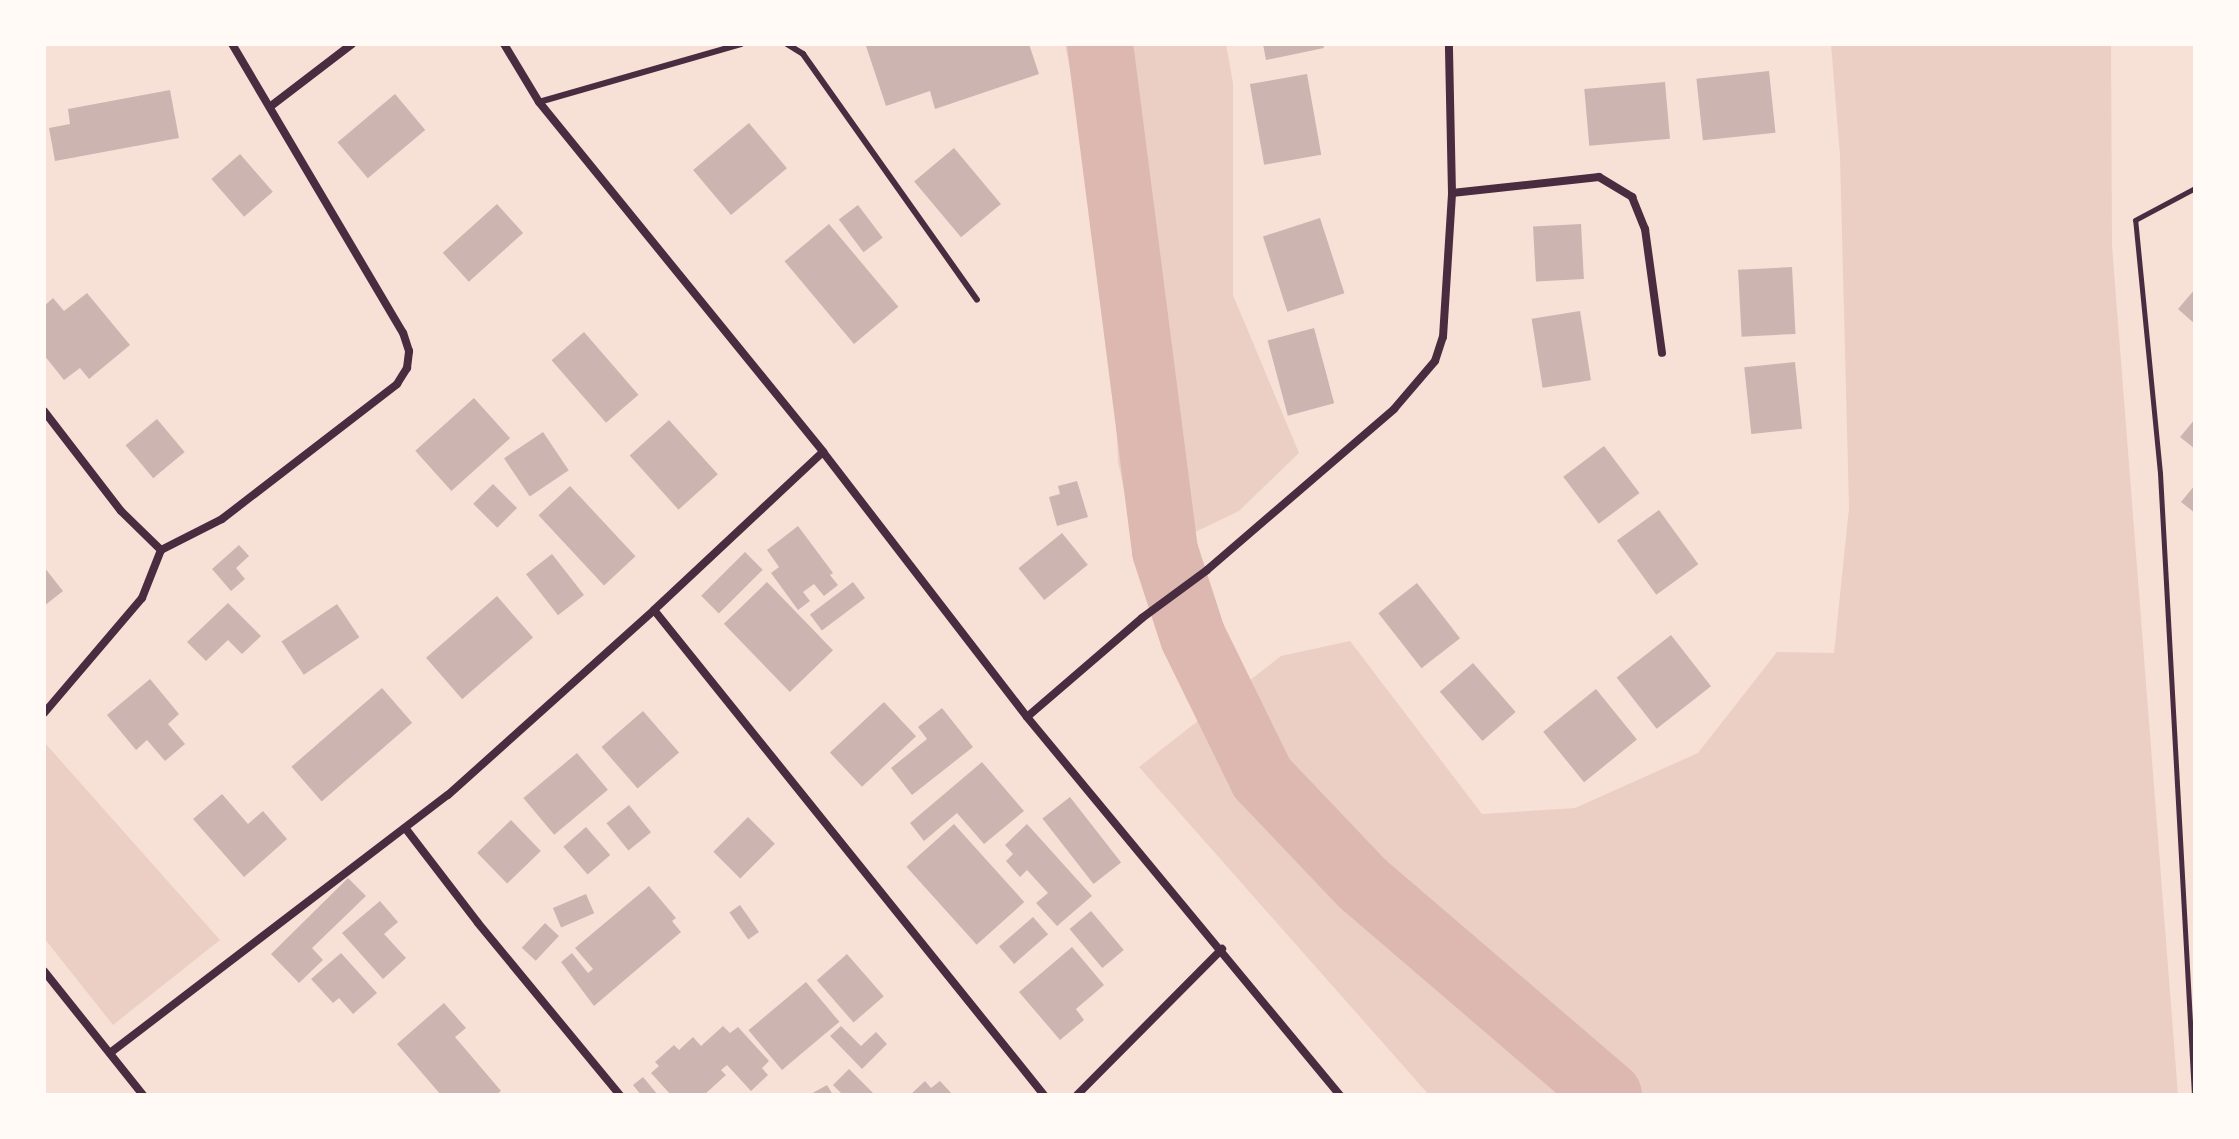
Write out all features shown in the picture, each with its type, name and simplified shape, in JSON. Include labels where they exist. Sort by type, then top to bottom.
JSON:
[{"type":"street","points":[[44,713],[142,598],[161,550],[222,519],[397,384],[407,368],[409,351],[403,333],[232,44]]},
{"type":"street","points":[[271,106],[352,44]]},
{"type":"street","points":[[504,44],[539,102],[823,452],[1027,717],[1340,1095]]},
{"type":"street","points":[[1027,717],[1142,618],[1207,570],[1394,409],[1435,361],[1443,337],[1452,193],[1449,44]]},
{"type":"street","points":[[1452,193],[1599,177],[1632,197],[1645,229],[1662,353]]},
{"type":"street","points":[[44,411],[121,511],[161,550]]},
{"type":"street","points":[[110,1053],[406,829],[654,610],[823,452]]},
{"type":"street","points":[[654,610],[1044,1095]]},
{"type":"street","points":[[406,829],[478,923],[620,1095]]},
{"type":"street","points":[[1077,1095],[1222,949]]},
{"type":"street","points":[[44,971],[143,1095]]},
{"type":"lane","points":[[539,102],[741,44]]},
{"type":"lane","points":[[787,44],[803,54],[977,300]]},
{"type":"path","points":[[2194,1095],[2160,473],[2135,220],[2195,188]]},
{"type":"shaded area","points":[[1065,44],[1226,44],[1233,83],[1233,295],[1299,453],[1239,511],[1139,559],[1118,462],[1109,270]]},
{"type":"shaded area","points":[[1831,44],[2111,44],[2112,245],[2178,1095],[1429,1095],[1139,767],[1281,656],[1350,641],[1482,814],[1575,808],[1698,753],[1777,652],[1834,653],[1849,508],[1840,156]]},
{"type":"shaded area","points":[[44,742],[220,940],[113,1025],[44,938]]},
{"type":"building","points":[[1029,44],[1039,74],[935,109],[930,91],[886,106],[866,46]]},
{"type":"building","points":[[1263,44],[1323,44],[1324,48],[1266,60]]},
{"type":"building","points":[[1769,71],[1775,133],[1703,140],[1696,79]]},
{"type":"building","points":[[1307,74],[1321,155],[1264,165],[1250,84]]},
{"type":"building","points":[[1665,82],[1670,139],[1589,146],[1584,89]]},
{"type":"building","points":[[170,90],[179,138],[55,161],[49,128],[70,124],[68,109]]},
{"type":"building","points":[[395,94],[425,130],[368,178],[338,142]]},
{"type":"building","points":[[749,123],[787,168],[731,215],[693,170]]},
{"type":"building","points":[[954,148],[1001,204],[961,237],[914,181]]},
{"type":"building","points":[[240,154],[273,192],[244,217],[211,179]]},
{"type":"building","points":[[497,204],[523,233],[469,282],[443,253]]},
{"type":"building","points":[[858,205],[883,238],[864,252],[839,219]]},
{"type":"building","points":[[1320,218],[1344,293],[1287,312],[1263,237]]},
{"type":"building","points":[[829,224],[898,307],[854,344],[785,261]]},
{"type":"building","points":[[1581,224],[1584,279],[1536,281],[1533,227]]},
{"type":"building","points":[[1792,267],[1796,334],[1742,337],[1738,270]]},
{"type":"building","points":[[2195,289],[2195,324],[2178,309]]},
{"type":"building","points":[[87,293],[130,345],[89,379],[80,368],[64,380],[44,355],[44,306],[53,298],[64,311]]},
{"type":"building","points":[[1580,311],[1591,380],[1543,388],[1532,319]]},
{"type":"building","points":[[1314,328],[1334,403],[1288,416],[1268,340]]},
{"type":"building","points":[[584,332],[638,395],[606,423],[552,360]]},
{"type":"building","points":[[1795,362],[1802,429],[1751,434],[1744,367]]},
{"type":"building","points":[[474,398],[510,438],[451,491],[415,451]]},
{"type":"building","points":[[157,419],[185,452],[153,478],[126,445]]},
{"type":"building","points":[[2195,419],[2195,449],[2180,437]]},
{"type":"building","points":[[669,420],[718,474],[678,510],[630,455]]},
{"type":"building","points":[[543,432],[569,470],[530,496],[504,458]]},
{"type":"building","points":[[1604,446],[1640,493],[1599,524],[1563,477]]},
{"type":"building","points":[[1077,481],[1088,517],[1057,526],[1049,497],[1060,494],[1058,486]]},
{"type":"building","points":[[493,484],[517,508],[497,528],[473,504]]},
{"type":"building","points":[[2195,485],[2195,513],[2181,502]]},
{"type":"building","points":[[570,486],[635,556],[604,586],[539,515]]},
{"type":"building","points":[[1659,510],[1698,564],[1656,595],[1617,541]]},
{"type":"building","points":[[798,526],[833,573],[830,575],[838,585],[824,596],[814,584],[803,592],[810,601],[798,610],[771,573],[779,567],[767,550]]},
{"type":"building","points":[[1062,533],[1088,565],[1044,600],[1018,568]]},
{"type":"building","points":[[239,545],[249,556],[236,568],[245,579],[231,591],[212,569]]},
{"type":"building","points":[[745,552],[763,570],[719,614],[701,596]]},
{"type":"building","points":[[552,554],[584,595],[558,615],[526,574]]},
{"type":"building","points":[[44,567],[63,591],[44,606]]},
{"type":"building","points":[[767,582],[833,650],[790,692],[724,624]]},
{"type":"building","points":[[853,582],[865,598],[822,630],[810,614]]},
{"type":"building","points":[[1417,583],[1460,638],[1421,668],[1378,613]]},
{"type":"building","points":[[497,596],[533,638],[462,699],[426,658]]},
{"type":"building","points":[[228,603],[261,636],[242,654],[228,640],[206,661],[187,642]]},
{"type":"building","points":[[337,604],[359,637],[304,675],[281,641]]},
{"type":"building","points":[[1671,635],[1711,686],[1657,729],[1617,677]]},
{"type":"building","points":[[1473,663],[1516,712],[1482,741],[1440,692]]},
{"type":"building","points":[[150,679],[179,714],[168,724],[185,744],[165,761],[147,740],[136,750],[107,715]]},
{"type":"building","points":[[382,688],[412,723],[322,801],[291,767]]},
{"type":"building","points":[[1596,689],[1637,740],[1584,782],[1543,732]]},
{"type":"building","points":[[884,702],[916,736],[862,787],[830,752]]},
{"type":"building","points":[[942,708],[973,747],[912,795],[891,768],[927,739],[918,727]]},
{"type":"building","points":[[643,711],[679,753],[638,789],[601,747]]},
{"type":"building","points":[[577,753],[608,790],[554,835],[523,798]]},
{"type":"building","points":[[982,762],[1024,811],[984,844],[957,813],[924,841],[910,823]]},
{"type":"building","points":[[222,794],[248,824],[263,811],[287,839],[244,877],[193,819]]},
{"type":"building","points":[[1070,797],[1121,862],[1094,884],[1042,819]]},
{"type":"building","points":[[629,805],[651,832],[628,850],[606,823]]},
{"type":"building","points":[[748,817],[775,844],[740,879],[713,852]]},
{"type":"building","points":[[511,820],[541,851],[507,884],[477,853]]},
{"type":"building","points":[[954,824],[1024,902],[977,945],[906,867]]},
{"type":"building","points":[[1027,824],[1092,896],[1057,926],[1036,903],[1048,893],[1027,870],[1020,877],[1006,861],[1013,854],[1005,845]]},
{"type":"building","points":[[586,827],[610,855],[588,875],[563,847]]},
{"type":"building","points":[[348,878],[366,896],[312,948],[323,960],[299,983],[271,954]]},
{"type":"building","points":[[649,886],[676,918],[672,921],[681,932],[594,1006],[561,962],[572,953],[588,973],[593,969],[575,948]]},
{"type":"building","points":[[586,894],[594,913],[561,927],[553,908]]},
{"type":"building","points":[[380,901],[398,922],[384,934],[406,958],[383,979],[342,933]]},
{"type":"building","points":[[740,905],[759,932],[748,939],[729,912]]},
{"type":"building","points":[[1091,911],[1124,950],[1102,968],[1070,929]]},
{"type":"building","points":[[1033,917],[1048,934],[1014,964],[999,947]]},
{"type":"building","points":[[545,923],[559,936],[536,961],[522,948]]},
{"type":"building","points":[[1072,947],[1104,985],[1076,1009],[1084,1020],[1060,1040],[1019,992]]},
{"type":"building","points":[[341,953],[377,993],[353,1014],[339,998],[333,1003],[311,979]]},
{"type":"building","points":[[847,954],[884,996],[854,1023],[817,980]]},
{"type":"building","points":[[806,982],[839,1022],[782,1070],[749,1030]]},
{"type":"building","points":[[444,1003],[466,1028],[455,1037],[501,1091],[496,1095],[441,1095],[397,1044]]},
{"type":"building","points":[[723,1026],[730,1033],[738,1027],[769,1061],[762,1068],[768,1075],[751,1091],[727,1065],[721,1070],[726,1075],[704,1095],[671,1095],[651,1073],[659,1066],[655,1062],[674,1045],[679,1050],[693,1037],[701,1046]]},
{"type":"building","points":[[841,1026],[861,1046],[876,1032],[887,1044],[862,1069],[830,1036]]},
{"type":"building","points":[[849,1069],[875,1095],[843,1095],[833,1085]]},
{"type":"building","points":[[643,1077],[658,1095],[641,1095],[633,1085]]},
{"type":"building","points":[[925,1081],[931,1088],[940,1081],[953,1095],[910,1095]]},
{"type":"building","points":[[827,1085],[833,1095],[809,1095]]},
{"type":"waterway","points":[[1100,44],[1165,551],[1193,637],[1262,778],[1363,884],[1609,1095]]}]
